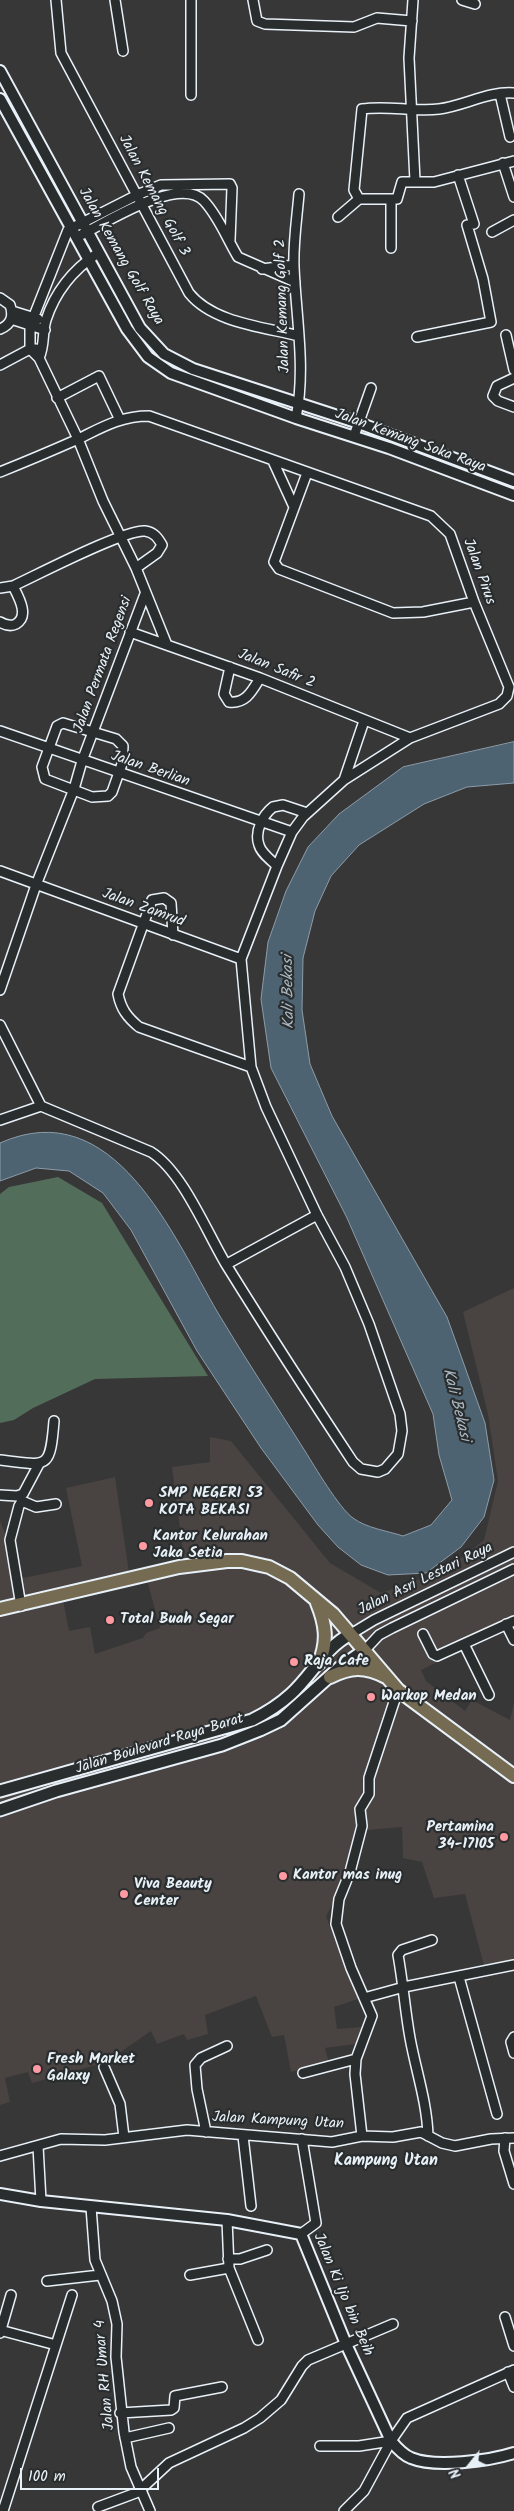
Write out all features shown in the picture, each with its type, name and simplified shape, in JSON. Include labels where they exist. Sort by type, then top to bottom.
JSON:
[{"type":"main road","points":[[0,1609],[21,1606],[180,1567],[227,1561],[255,1563],[281,1572],[315,1599],[351,1634],[398,1690],[514,1776]]},
{"type":"main road","points":[[315,1599],[324,1620],[326,1631],[326,1642],[322,1659],[335,1659],[339,1668]]},
{"type":"main road","name":"Jalan Boulevard Raya Barat","points":[[0,1792],[252,1720],[273,1709],[291,1694],[332,1645],[351,1634]]},
{"type":"main road","name":"Jalan Boulevard Raya Barat","points":[[0,1810],[56,1791],[222,1744],[260,1730],[281,1720],[339,1668],[365,1650]]},
{"type":"main road","points":[[330,1677],[352,1668],[373,1671],[388,1678]]},
{"type":"main road","points":[[218,1730],[222,1744]]},
{"type":"street","name":"Jalan Kemang Golf 3","points":[[56,0],[61,53],[189,293],[198,304],[229,318],[299,336]]},
{"type":"street","points":[[115,0],[123,51]]},
{"type":"street","points":[[190,0],[191,95]]},
{"type":"street","points":[[253,0],[257,21],[265,24],[354,27],[377,18],[412,21]]},
{"type":"street","points":[[413,0],[409,58],[413,109],[415,181]]},
{"type":"street","points":[[462,0],[475,4]]},
{"type":"street","name":"Jalan Kemang Golf Raya","points":[[0,71],[140,328],[164,354],[193,368],[299,403]]},
{"type":"street","points":[[359,199],[354,190],[360,111],[381,107],[437,110],[500,94],[514,93]]},
{"type":"street","points":[[500,94],[510,136]]},
{"type":"street","name":"Jalan Kemang Golf Raya","points":[[0,99],[137,344],[158,365],[203,385],[296,418]]},
{"type":"street","points":[[338,217],[359,199],[397,198],[402,182],[434,182],[514,161]]},
{"type":"street","points":[[503,163],[514,197]]},
{"type":"street","points":[[417,338],[491,322],[483,279],[467,225],[474,224],[458,175]]},
{"type":"street","points":[[74,232],[82,222],[137,195],[162,186],[226,182],[231,186],[230,240]]},
{"type":"street","points":[[197,196],[198,183]]},
{"type":"street","points":[[30,349],[32,322],[66,233],[87,232],[142,204],[167,195],[191,193],[197,196],[204,201],[230,240],[238,257],[262,270],[295,282]]},
{"type":"street","name":"Jalan Kemang Golf 2","points":[[296,418],[299,403],[299,336],[294,265],[298,194]]},
{"type":"street","points":[[391,199],[391,248]]},
{"type":"street","points":[[492,232],[514,220]]},
{"type":"street","points":[[39,358],[43,348],[45,326],[66,282],[89,259],[98,253]]},
{"type":"street","points":[[262,270],[294,265]]},
{"type":"street","points":[[0,298],[7,301],[12,315]]},
{"type":"street","points":[[113,303],[123,298]]},
{"type":"street","points":[[12,315],[45,326]]},
{"type":"street","points":[[0,329],[12,315]]},
{"type":"street","points":[[506,335],[514,370]]},
{"type":"street","points":[[0,365],[30,349],[43,348]]},
{"type":"street","name":"Jalan Permata Regensi","points":[[0,990],[36,885],[74,789],[82,761],[145,594],[136,568],[103,501],[78,439],[39,358],[30,349]]},
{"type":"street","points":[[57,398],[99,376],[120,420]]},
{"type":"street","points":[[514,378],[497,386],[493,396],[498,401],[514,407]]},
{"type":"street","points":[[354,436],[371,388]]},
{"type":"street","name":"Jalan Kemang Soka Raya","points":[[299,403],[359,422],[514,481]]},
{"type":"street","name":"Jalan Pirus","points":[[0,472],[120,420],[131,416],[149,416],[436,519],[450,534],[474,602],[509,687],[507,696],[499,704],[410,738],[344,780],[307,813],[292,832],[241,959]]},
{"type":"street","name":"Jalan Kemang Soka Raya","points":[[296,418],[354,436],[514,495]]},
{"type":"street","points":[[273,461],[294,507]]},
{"type":"street","points":[[307,473],[274,562],[279,570],[393,612],[404,614],[474,602]]},
{"type":"street","points":[[0,588],[13,586],[120,537],[143,531],[152,533],[159,539],[162,545],[157,553],[136,568]]},
{"type":"street","points":[[0,622],[6,625],[14,625],[21,619],[23,613],[13,586]]},
{"type":"street","points":[[145,594],[167,645]]},
{"type":"street","name":"Jalan Safir 2","points":[[130,632],[260,678],[410,738]]},
{"type":"street","points":[[230,667],[224,694],[229,702],[246,699],[260,678]]},
{"type":"street","points":[[344,780],[364,721]]},
{"type":"street","points":[[62,723],[116,739],[123,746],[124,757],[112,792],[108,796],[92,797],[45,779],[42,768],[48,749],[57,726],[62,723]]},
{"type":"street","name":"Jalan Berlian","points":[[0,732],[292,832]]},
{"type":"street","points":[[277,866],[259,846],[258,839],[261,822],[273,806],[283,805],[307,813]]},
{"type":"street","name":"Jalan Zamrud","points":[[0,871],[241,959]]},
{"type":"street","points":[[173,935],[173,905],[167,899],[155,899],[150,902],[118,994],[120,1006],[139,1027],[251,1067]]},
{"type":"street","points":[[0,1025],[41,1106],[162,1159],[176,1177],[226,1264],[353,1462],[367,1471],[378,1472],[385,1469],[398,1454],[401,1442],[400,1414],[369,1324],[345,1267],[317,1215],[266,1107],[251,1067],[241,959]]},
{"type":"street","points":[[0,1120],[41,1106]]},
{"type":"street","points":[[226,1264],[317,1215]]},
{"type":"street","points":[[0,1495],[16,1496],[24,1494],[39,1464],[52,1452],[54,1421]]},
{"type":"street","points":[[0,1460],[39,1464]]},
{"type":"street","points":[[21,1606],[10,1540],[19,1506],[22,1502],[36,1506],[56,1504]]},
{"type":"street","name":"Jalan Asri Lestari Raya","points":[[351,1634],[514,1552]]},
{"type":"street","name":"Jalan Asri Lestari Raya","points":[[365,1650],[379,1635],[514,1569]]},
{"type":"street","points":[[439,1589],[445,1604]]},
{"type":"street","points":[[385,1616],[383,1624],[392,1628]]},
{"type":"street","points":[[424,1634],[436,1656],[510,1623],[514,1640]]},
{"type":"street","points":[[464,1644],[489,1695]]},
{"type":"street","name":"Jalan Kampung Utan","points":[[0,2156],[70,2138],[95,2141],[187,2130],[332,2142],[362,2136],[355,2086],[356,2059],[372,2019],[340,1939],[336,1924],[340,1899],[350,1872],[362,1826],[360,1809],[368,1794],[369,1778],[398,1690]]},
{"type":"street","points":[[428,2136],[426,2106],[410,2038],[399,1952],[432,1940]]},
{"type":"street","points":[[364,1998],[404,1987],[459,1978],[514,1965]]},
{"type":"street","points":[[459,1978],[497,2114]]},
{"type":"street","points":[[514,2036],[511,2042],[514,2053]]},
{"type":"street","points":[[206,2132],[197,2088],[195,2065],[201,2058],[227,2046]]},
{"type":"street","points":[[303,2072],[356,2059]]},
{"type":"street","points":[[104,2067],[120,2104],[124,2137]]},
{"type":"street","points":[[362,2136],[393,2137],[415,2132],[442,2143],[456,2146],[510,2138]]},
{"type":"street","points":[[242,2136],[251,2206]]},
{"type":"street","points":[[510,2138],[504,2151],[514,2184]]},
{"type":"street","points":[[301,2234],[316,2224],[302,2139]]},
{"type":"street","points":[[38,2146],[41,2201]]},
{"type":"street","name":"Jalan Ki Ijo bin Beih","points":[[0,2194],[91,2207],[227,2220],[301,2234],[346,2344],[391,2441],[410,2458],[425,2461],[471,2462],[514,2453]]},
{"type":"street","name":"Jalan RH Umar 4","points":[[91,2207],[92,2245],[100,2275],[112,2301],[117,2324],[116,2356],[120,2413],[131,2466],[150,2511]]},
{"type":"street","points":[[227,2220],[229,2263],[258,2340]]},
{"type":"street","points":[[190,2275],[267,2250]]},
{"type":"street","points":[[46,2281],[100,2275]]},
{"type":"street","points":[[11,2295],[0,2331],[56,2346]]},
{"type":"street","points":[[3,2511],[4,2494],[72,2295]]},
{"type":"street","points":[[505,2317],[514,2346]]},
{"type":"street","points":[[98,2507],[141,2491],[169,2463],[250,2425],[281,2400],[302,2366],[308,2360],[393,2324]]},
{"type":"street","points":[[344,2511],[364,2491],[391,2441],[407,2418],[511,2371],[514,2388]]},
{"type":"street","points":[[120,2413],[171,2410],[174,2408],[175,2396],[222,2387]]},
{"type":"street","points":[[125,2438],[169,2428]]},
{"type":"street","points":[[320,2446],[358,2446],[391,2441]]},
{"type":"shaded area","points":[[514,1288],[514,1625],[421,1670],[426,1681],[465,1711],[472,1700],[510,1720],[514,1703],[514,1961],[485,1969],[465,1894],[434,1898],[422,1862],[403,1858],[402,1827],[357,1831],[337,1896],[326,1916],[358,1999],[334,2007],[337,2029],[362,2027],[356,2044],[325,2048],[329,2063],[291,2072],[284,2035],[272,2037],[256,1996],[205,2015],[208,2034],[187,2040],[184,2034],[157,2044],[151,2031],[106,2062],[32,2083],[28,2072],[5,2078],[10,2102],[0,2105],[0,1521],[23,1578],[82,1566],[66,1488],[115,1477],[129,1573],[82,1583],[84,1596],[63,1600],[69,1631],[90,1627],[95,1654],[143,1638],[146,1633],[160,1628],[146,1576],[185,1567],[172,1467],[210,1462],[210,1437],[231,1441],[330,1563],[381,1593],[446,1570],[484,1540],[498,1481],[488,1414],[463,1312]]},
{"type":"green space","points":[[58,1177],[102,1203],[208,1376],[95,1379],[33,1408],[14,1420],[0,1423],[0,1194],[9,1187]]},
{"type":"water","name":"Kali Bekasi","points":[[514,742],[514,783],[467,787],[424,804],[359,845],[331,876],[315,911],[303,958],[302,1010],[310,1064],[332,1116],[447,1317],[485,1423],[494,1480],[484,1517],[461,1547],[426,1573],[388,1575],[361,1565],[338,1547],[318,1525],[261,1448],[197,1351],[131,1230],[103,1193],[69,1171],[36,1168],[0,1181],[0,1143],[40,1133],[76,1137],[107,1154],[135,1180],[159,1212],[239,1348],[328,1487],[347,1513],[364,1524],[403,1536],[431,1525],[452,1500],[439,1455],[433,1414],[347,1218],[271,1068],[261,999],[268,942],[286,891],[308,847],[339,814],[403,767]]},
{"type":"place","name":"SMP NEGERI 53 KOTA BEKASI","points":[[149,1503]]},
{"type":"place","name":"Kantor Kelurahan Jaka Setia","points":[[143,1546]]},
{"type":"place","name":"Total Buah Segar","points":[[110,1620]]},
{"type":"place","name":"Raja Cafe","points":[[294,1662]]},
{"type":"place","name":"Warkop Medan","points":[[371,1697]]},
{"type":"place","name":"Pertamina 34-17105","points":[[504,1837]]},
{"type":"place","name":"Kantor mas inug","points":[[283,1876]]},
{"type":"place","name":"Viva Beauty Center","points":[[124,1894]]},
{"type":"place","name":"Fresh Market Galaxy","points":[[37,2069]]},
{"type":"district","name":"Kampung Utan","points":[[386,2162]]}]
